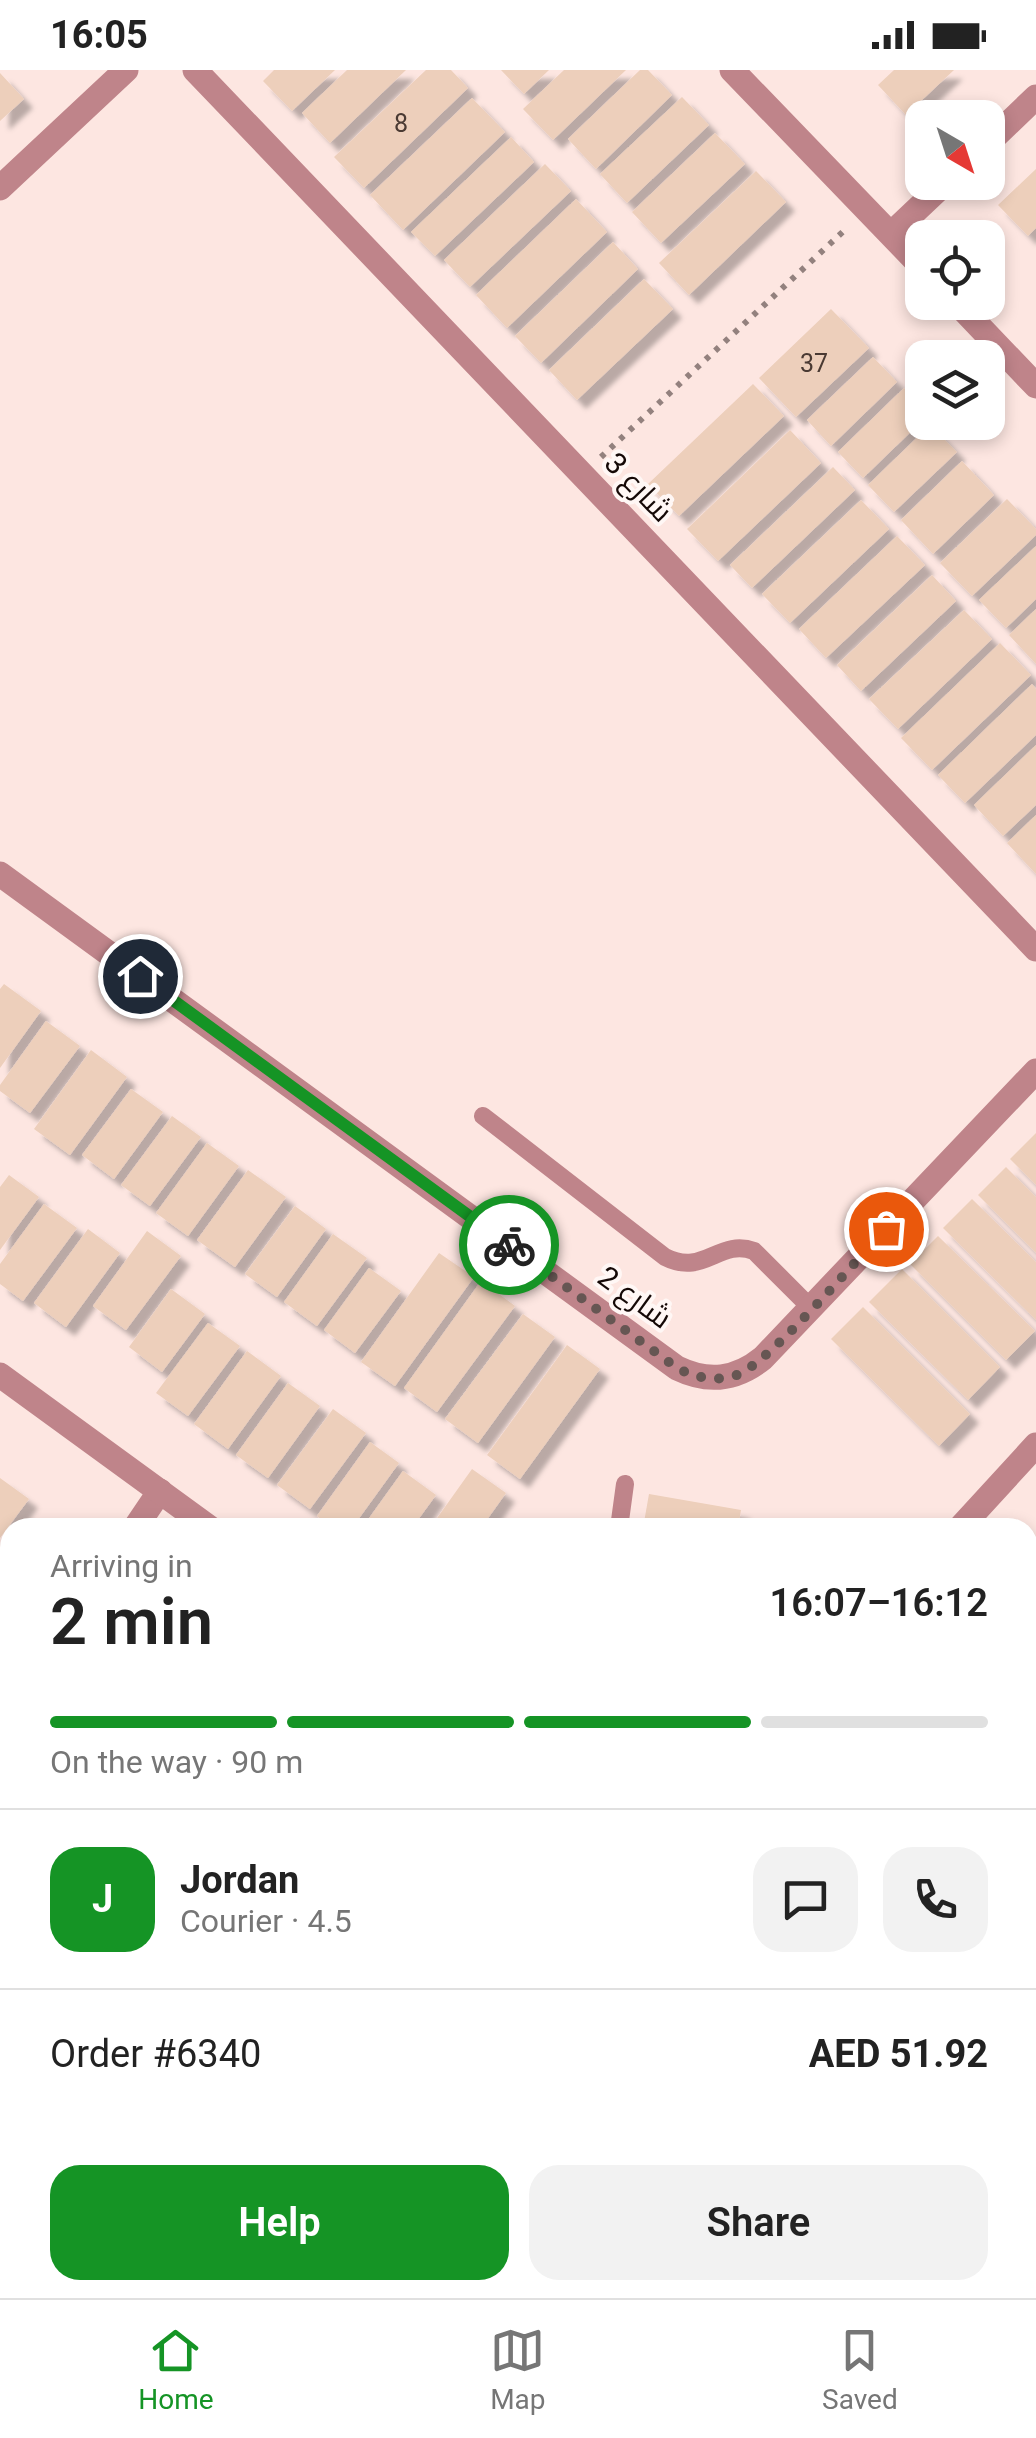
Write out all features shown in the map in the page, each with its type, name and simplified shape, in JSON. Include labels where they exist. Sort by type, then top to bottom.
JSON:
[{"type":"street","points":[[0,188],[126,70]]},
{"type":"street","name":"شارع 3","points":[[195,70],[1036,948]]},
{"type":"street","points":[[732,70],[905,249]]},
{"type":"street","points":[[1005,127],[1036,97]]},
{"type":"street","points":[[891,234],[927,200]]},
{"type":"street","points":[[973,320],[1036,386]]},
{"type":"street","name":"شارع 2","points":[[4,887],[677,1368],[706,1378],[737,1374],[763,1358],[1036,1071]]},
{"type":"street","points":[[0,1375],[196,1518]]},
{"type":"street","points":[[969,1518],[1036,1445]]},
{"type":"street","points":[[142,1518],[160,1491]]},
{"type":"lane","points":[[483,1116],[665,1257],[676,1262],[699,1263],[731,1248],[743,1247],[754,1251],[810,1308]]},
{"type":"lane","points":[[621,1518],[626,1484]]},
{"type":"path","points":[[582,474],[867,209]]},
{"type":"building","points":[[274,70],[335,70],[292,111],[263,81]]},
{"type":"building","points":[[347,70],[406,70],[330,143],[302,113]]},
{"type":"building","points":[[426,70],[451,70],[468,88],[364,188],[334,157]]},
{"type":"building","points":[[501,70],[549,70],[524,94]]},
{"type":"building","points":[[564,70],[626,70],[553,140],[523,109]]},
{"type":"building","points":[[640,70],[648,70],[672,95],[596,169],[568,139]]},
{"type":"building","points":[[894,70],[954,70],[922,100],[905,100],[905,114],[878,85]]},
{"type":"building","points":[[0,73],[24,99],[0,121]]},
{"type":"building","points":[[682,97],[709,125],[627,203],[600,174]]},
{"type":"building","points":[[472,98],[505,132],[403,230],[370,195]]},
{"type":"building","points":[[715,133],[745,164],[661,243],[632,212]]},
{"type":"building","points":[[511,137],[534,162],[435,256],[411,232]]},
{"type":"building","points":[[545,164],[571,191],[470,287],[444,260]]},
{"type":"building","points":[[1036,169],[1036,228],[1028,236],[998,205]]},
{"type":"building","points":[[756,171],[786,202],[689,295],[659,263]]},
{"type":"building","points":[[576,199],[607,232],[507,328],[476,295]]},
{"type":"building","points":[[613,242],[638,269],[541,363],[515,336]]},
{"type":"building","points":[[644,279],[673,309],[577,400],[549,370]]},
{"type":"building","points":[[831,309],[869,348],[796,417],[759,378]]},
{"type":"building","points":[[873,357],[897,382],[831,446],[807,420]]},
{"type":"building","points":[[753,384],[784,416],[679,516],[648,484]]},
{"type":"building","points":[[904,388],[905,437],[863,478],[838,452]]},
{"type":"building","points":[[790,430],[821,463],[718,561],[687,529]]},
{"type":"building","points":[[914,440],[945,440],[957,452],[894,512],[868,485]]},
{"type":"building","points":[[962,461],[994,495],[933,554],[901,520]]},
{"type":"building","points":[[833,467],[855,490],[752,588],[730,565]]},
{"type":"building","points":[[1007,499],[1036,529],[1036,535],[972,596],[940,563]]},
{"type":"building","points":[[861,500],[889,529],[790,623],[762,594]]},
{"type":"building","points":[[897,536],[925,565],[826,658],[799,629]]},
{"type":"building","points":[[1036,546],[1036,599],[1006,628],[979,600]]},
{"type":"building","points":[[932,575],[956,601],[861,691],[837,665]]},
{"type":"building","points":[[1036,609],[1036,664],[1009,635]]},
{"type":"building","points":[[964,610],[992,639],[898,729],[869,699]]},
{"type":"building","points":[[1000,643],[1031,675],[932,770],[901,738]]},
{"type":"building","points":[[1032,684],[1036,689],[1036,735],[965,803],[938,775]]},
{"type":"building","points":[[1036,745],[1036,805],[1003,836],[974,805]]},
{"type":"building","points":[[1036,815],[1036,874],[1007,843]]},
{"type":"building","points":[[4,984],[41,1011],[0,1068],[0,989]]},
{"type":"building","points":[[46,1021],[80,1046],[30,1113],[0,1091],[0,1085]]},
{"type":"building","points":[[91,1050],[127,1077],[70,1155],[34,1129]]},
{"type":"building","points":[[131,1089],[163,1112],[114,1179],[82,1155]]},
{"type":"building","points":[[172,1116],[201,1137],[150,1206],[121,1185]]},
{"type":"building","points":[[1036,1133],[1036,1185],[1010,1159]]},
{"type":"building","points":[[207,1143],[239,1166],[188,1236],[156,1213]]},
{"type":"building","points":[[1006,1167],[1036,1197],[1036,1253],[978,1195]]},
{"type":"building","points":[[248,1170],[286,1197],[235,1267],[197,1240]]},
{"type":"building","points":[[9,1175],[39,1197],[0,1250],[0,1187]]},
{"type":"building","points":[[972,1199],[1036,1262],[1036,1320],[943,1228]]},
{"type":"building","points":[[44,1204],[77,1228],[23,1301],[0,1284],[0,1264]]},
{"type":"building","points":[[295,1206],[326,1229],[277,1297],[245,1274]]},
{"type":"building","points":[[88,1229],[120,1253],[66,1327],[34,1303]]},
{"type":"building","points":[[147,1231],[181,1256],[126,1330],[93,1306]]},
{"type":"building","points":[[333,1234],[367,1258],[317,1326],[284,1302]]},
{"type":"building","points":[[938,1236],[1035,1331],[1006,1360],[910,1264]]},
{"type":"building","points":[[439,1253],[474,1277],[395,1386],[361,1362]]},
{"type":"building","points":[[369,1268],[401,1291],[355,1353],[324,1330]]},
{"type":"building","points":[[902,1269],[1000,1367],[968,1400],[869,1302]]},
{"type":"building","points":[[481,1281],[515,1306],[437,1412],[404,1388]]},
{"type":"building","points":[[171,1289],[205,1314],[162,1372],[129,1347]]},
{"type":"building","points":[[863,1307],[970,1414],[939,1446],[831,1339]]},
{"type":"building","points":[[523,1314],[555,1337],[478,1443],[445,1419]]},
{"type":"building","points":[[208,1323],[240,1346],[188,1416],[156,1393]]},
{"type":"building","points":[[567,1345],[600,1369],[520,1479],[487,1455]]},
{"type":"building","points":[[247,1351],[281,1376],[228,1449],[194,1424]]},
{"type":"building","points":[[288,1383],[320,1406],[268,1478],[236,1455]]},
{"type":"building","points":[[333,1409],[366,1433],[310,1509],[277,1485]]},
{"type":"building","points":[[370,1442],[399,1463],[359,1518],[317,1516]]},
{"type":"building","points":[[472,1469],[506,1493],[488,1518],[437,1518]]},
{"type":"building","points":[[403,1471],[436,1495],[419,1518],[369,1518]]},
{"type":"building","points":[[0,1478],[29,1499],[15,1518],[0,1518]]},
{"type":"building","points":[[649,1494],[741,1510],[740,1518],[645,1518]]},
{"type":"way so far","points":[[509,1245],[677,1368],[690,1375],[721,1378],[751,1368],[763,1358],[886,1229]]},
{"type":"route","points":[[140,976],[509,1245]]}]
